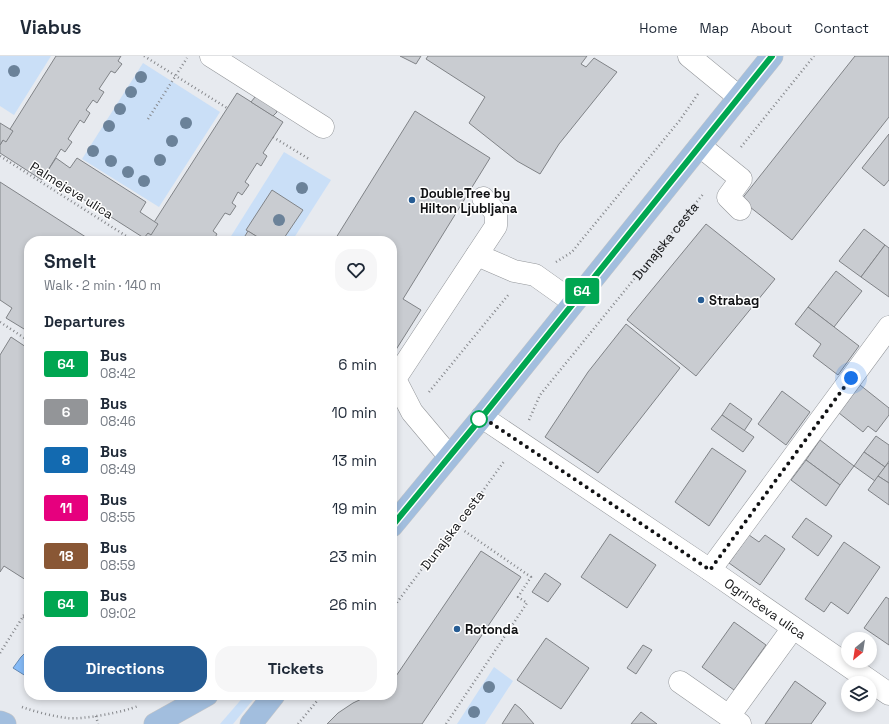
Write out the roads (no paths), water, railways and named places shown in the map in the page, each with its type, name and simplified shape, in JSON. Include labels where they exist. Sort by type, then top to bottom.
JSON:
[{"type":"main road","points":[[397,520],[482,417],[772,56]]},
{"type":"main road","points":[[155,724],[198,700]]},
{"type":"main road","points":[[187,724],[208,700]]},
{"type":"main road","points":[[251,724],[270,700]]},
{"type":"main road","points":[[0,722],[5,724]]},
{"type":"street","points":[[211,56],[323,127]]},
{"type":"street","points":[[689,56],[739,97]]},
{"type":"street","points":[[700,146],[741,179],[728,197],[740,209]]},
{"type":"street","points":[[397,376],[496,226],[496,213],[483,198]]},
{"type":"street","points":[[477,255],[514,271],[535,275],[573,302]]},
{"type":"street","points":[[710,570],[889,327]]},
{"type":"street","points":[[397,383],[412,412],[450,456]]},
{"type":"street","name":"Ogrinčeva ulica","points":[[482,417],[710,570],[889,694]]},
{"type":"street","points":[[680,682],[735,720],[794,628]]},
{"type":"water","points":[[24,654],[24,675],[13,668]]},
{"type":"place","name":"DoubleTree by Hilton Ljubljana","points":[[412,200]]},
{"type":"place","name":"Strabag","points":[[701,300]]},
{"type":"place","name":"Rotonda","points":[[457,629]]}]
